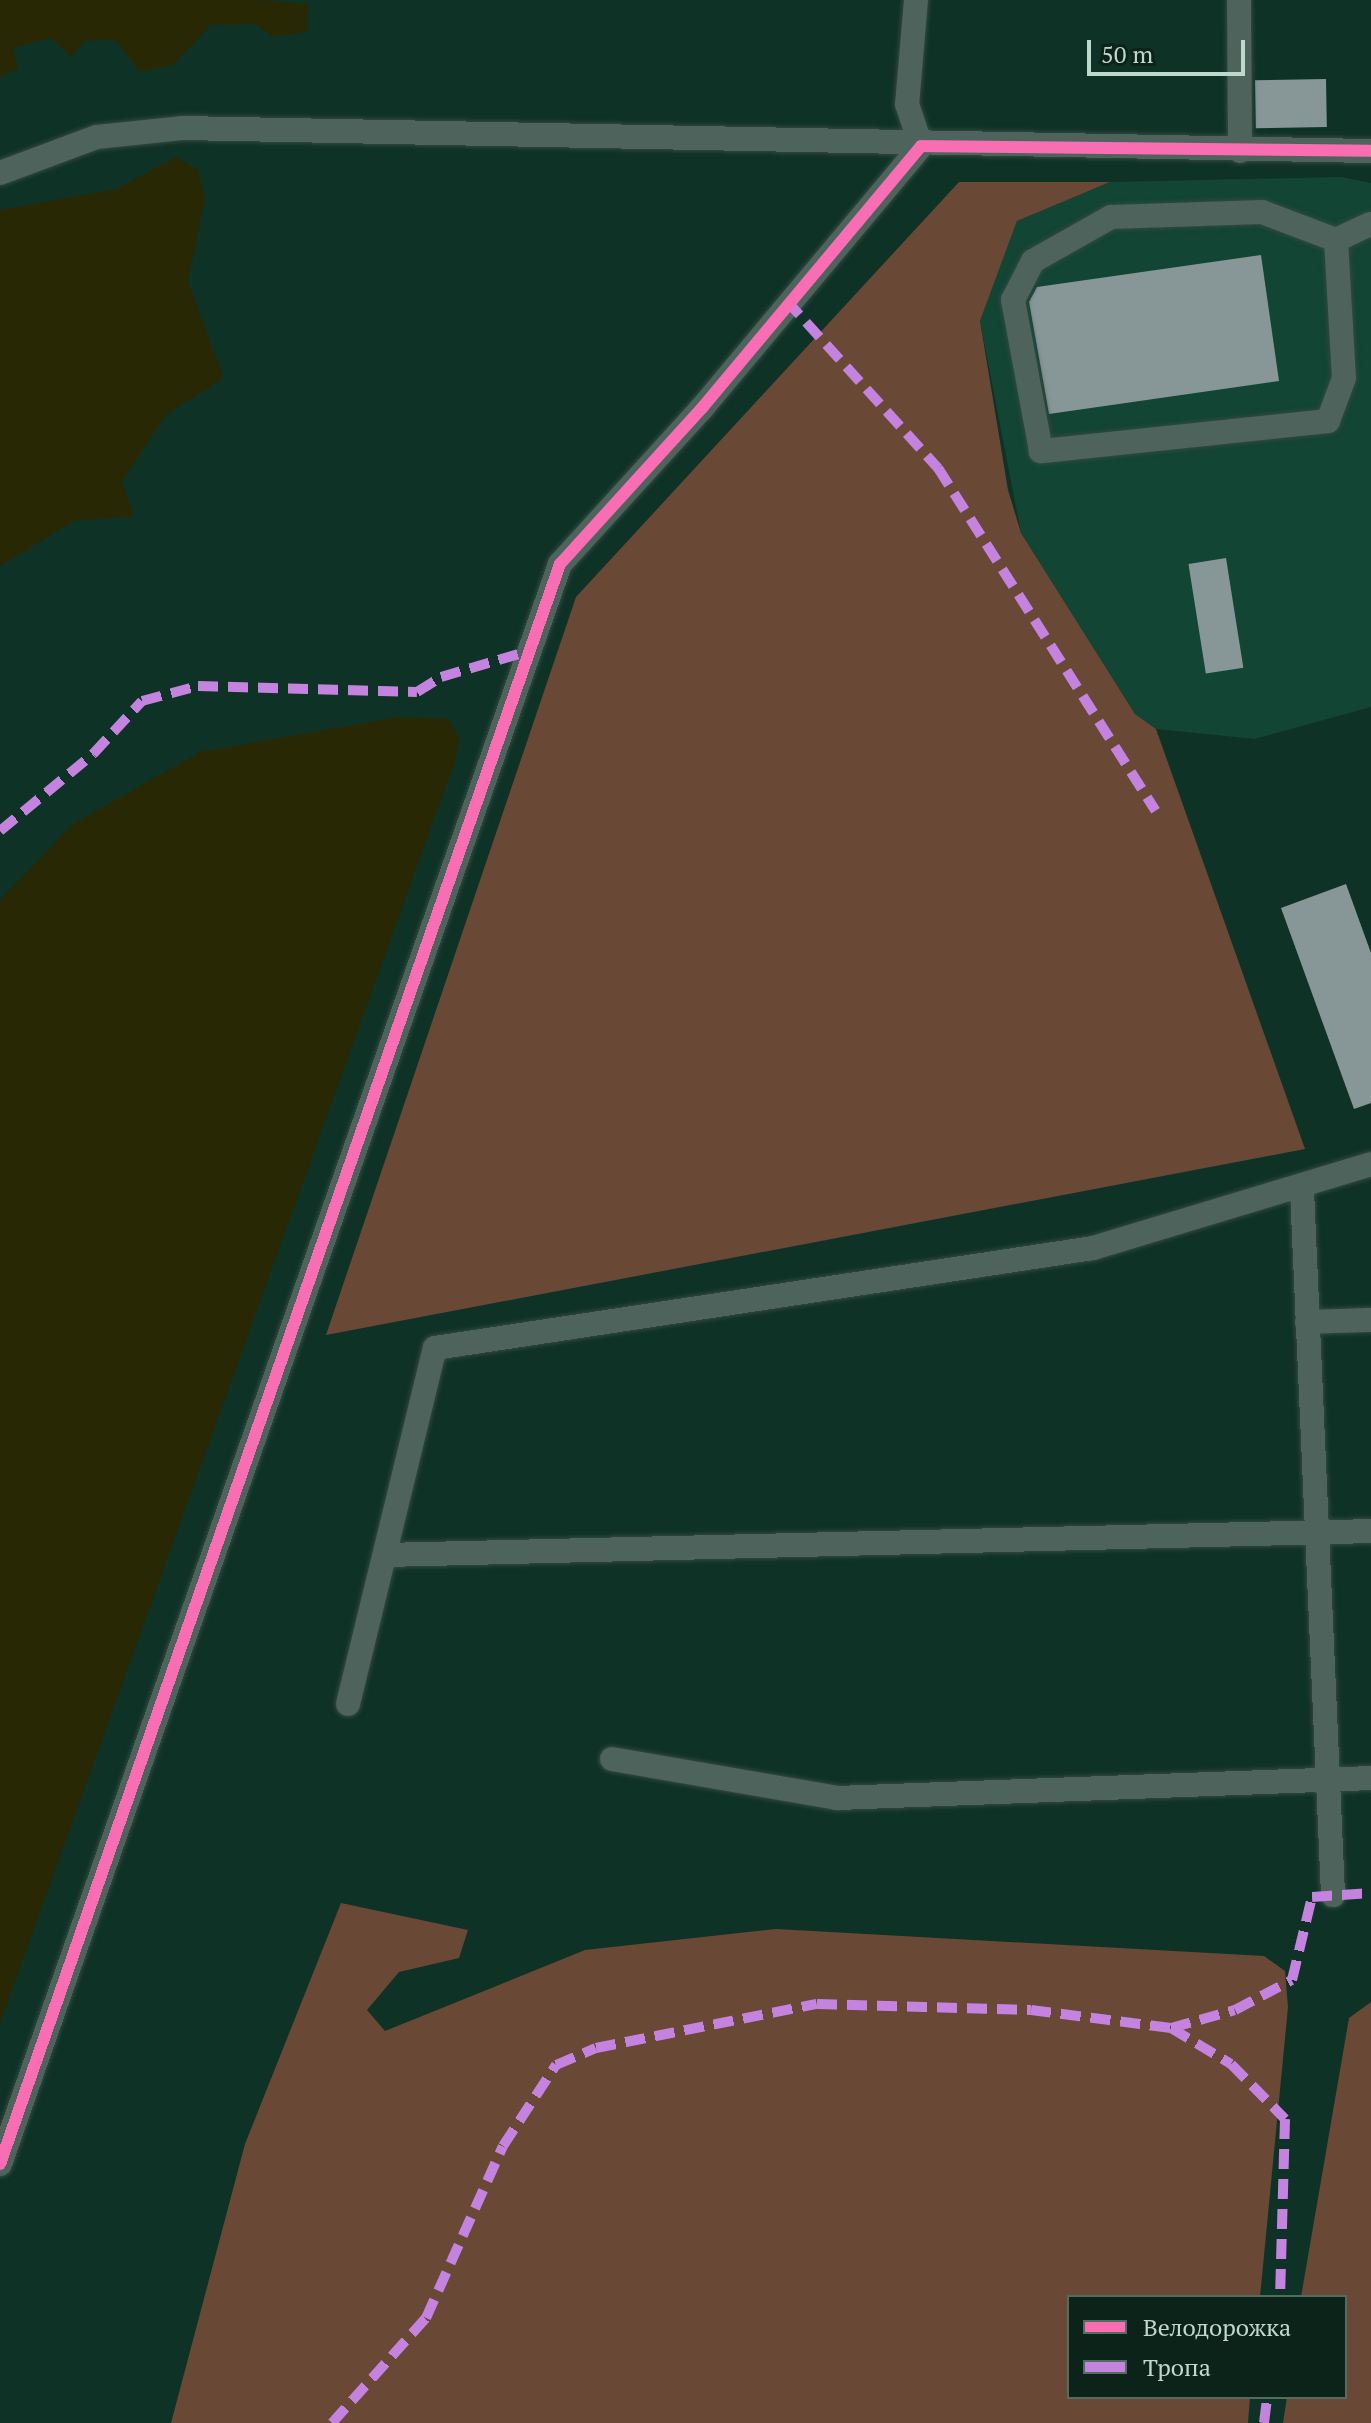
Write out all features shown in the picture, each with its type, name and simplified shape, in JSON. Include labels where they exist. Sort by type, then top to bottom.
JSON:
[{"type":"street","points":[[916,0],[907,104],[921,146]]},
{"type":"street","points":[[1239,0],[1240,151]]},
{"type":"street","points":[[0,173],[97,137],[182,128],[921,146],[1371,151]]},
{"type":"street","points":[[0,2164],[560,564],[702,408],[921,146]]},
{"type":"street","points":[[1336,240],[1344,378],[1328,421],[1041,451],[1013,300],[1033,261],[1111,217],[1262,212],[1336,240],[1371,224]]},
{"type":"street","points":[[348,1704],[435,1348],[1093,1248],[1302,1190],[1371,1164]]},
{"type":"street","points":[[1302,1190],[1333,1895]]},
{"type":"street","points":[[1307,1322],[1371,1320]]},
{"type":"street","points":[[385,1555],[1371,1531]]},
{"type":"street","points":[[612,1759],[837,1798],[1371,1778]]},
{"type":"shaded area","points":[[0,0],[261,0],[308,4],[307,32],[273,37],[255,24],[211,25],[173,65],[140,72],[115,40],[85,41],[70,57],[52,38],[13,48],[18,68],[0,77]]},
{"type":"shaded area","points":[[176,157],[198,170],[205,198],[188,282],[224,378],[167,414],[144,448],[122,482],[134,516],[74,521],[0,566],[0,210],[117,189]]},
{"type":"shaded area","points":[[1341,177],[1371,183],[1371,707],[1255,739],[1156,729],[1135,714],[1021,533],[980,321],[1017,221],[1110,182]]},
{"type":"shaded area","points":[[959,182],[1110,182],[1017,221],[980,321],[1008,490],[1021,533],[1135,714],[1156,729],[1305,1149],[326,1335],[576,597]]},
{"type":"shaded area","points":[[400,717],[449,719],[459,738],[455,761],[0,2023],[0,900],[72,825],[200,752]]},
{"type":"shaded area","points":[[341,1903],[468,1930],[459,1958],[399,1972],[367,2010],[385,2031],[585,1950],[776,1929],[1264,1956],[1285,1971],[1288,2007],[1260,2295],[1067,2295],[1067,2399],[1250,2399],[1248,2423],[171,2423],[245,2144]]},
{"type":"shaded area","points":[[1371,2002],[1371,2423],[1283,2423],[1287,2399],[1347,2399],[1347,2295],[1301,2295],[1349,2018]]},
{"type":"building","points":[[1326,79],[1327,127],[1256,128],[1255,80]]},
{"type":"building","points":[[1261,255],[1279,381],[1049,414],[1029,302],[1037,287]]},
{"type":"building","points":[[1226,558],[1243,668],[1206,674],[1188,564]]},
{"type":"building","points":[[1346,884],[1371,953],[1371,1103],[1354,1109],[1281,908]]},
{"type":"marked path","points":[[786,300],[938,468],[1156,811]]},
{"type":"marked path","points":[[0,831],[93,754],[142,701],[198,686],[417,692],[441,677],[529,651]]},
{"type":"marked path","points":[[332,2423],[426,2318],[503,2146],[556,2065],[596,2048],[817,2004],[1031,2010],[1171,2028],[1235,2010],[1292,1980],[1312,1897],[1371,1893]]},
{"type":"marked path","points":[[1171,2028],[1231,2064],[1285,2119],[1280,2295]]},
{"type":"marked path","points":[[1264,2423],[1267,2399]]},
{"type":"cycle path","points":[[0,2164],[560,564],[702,408],[921,146],[1371,151]]}]
